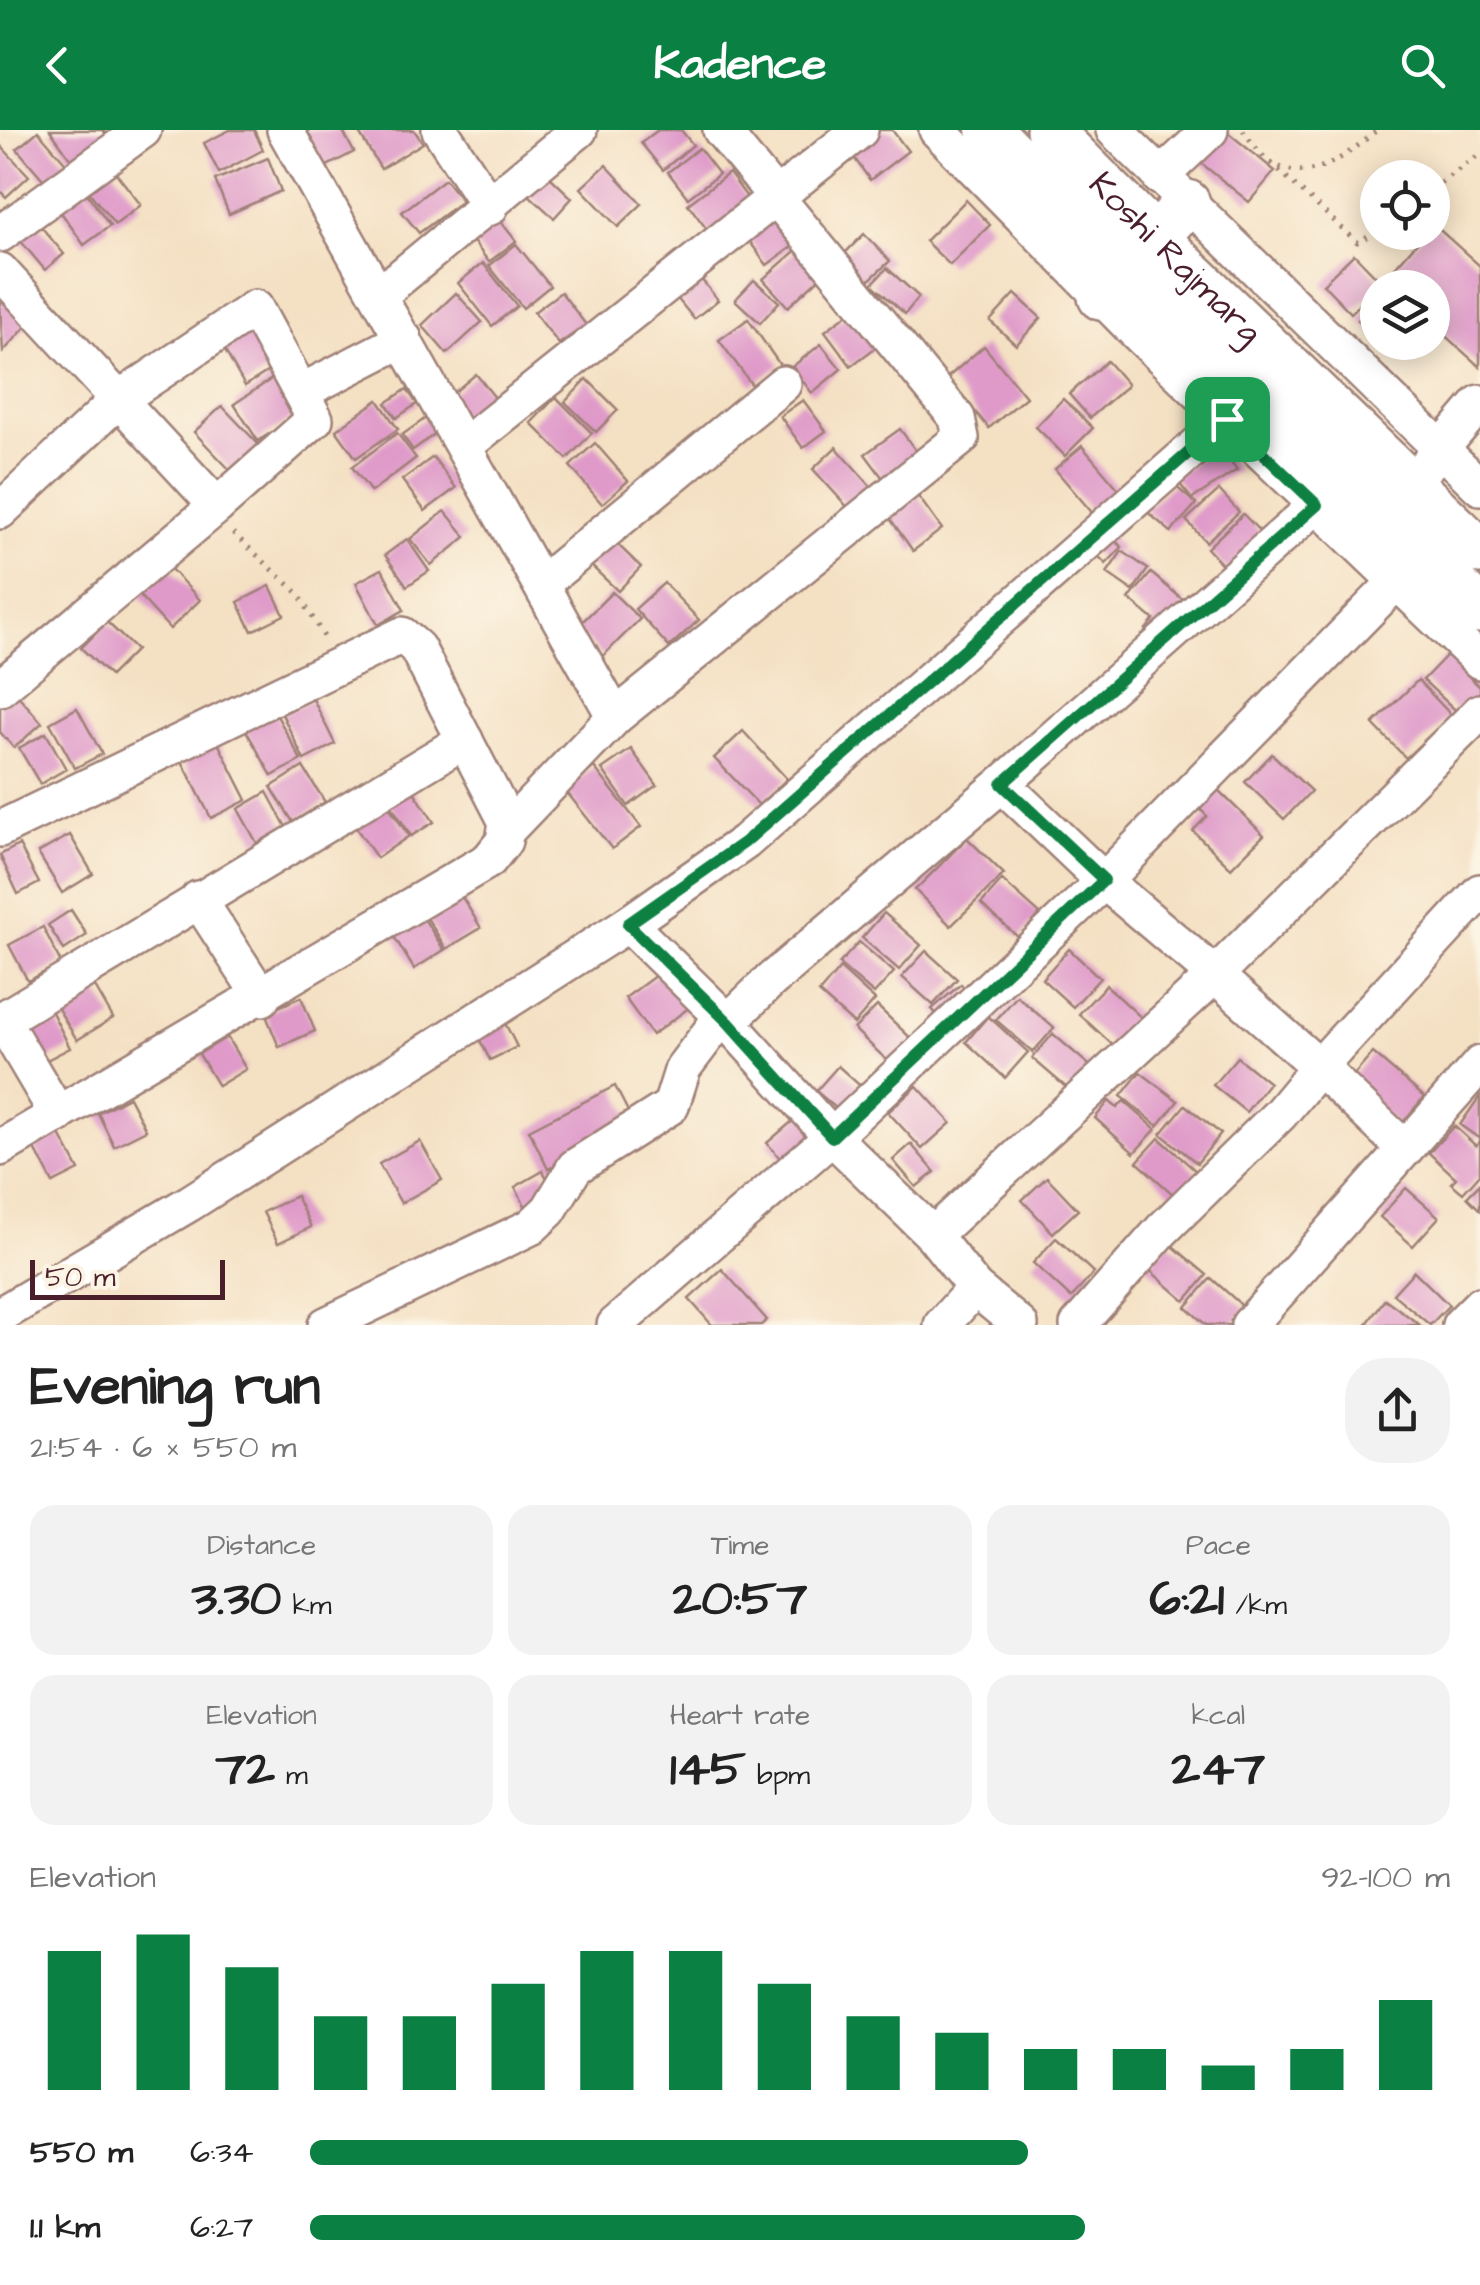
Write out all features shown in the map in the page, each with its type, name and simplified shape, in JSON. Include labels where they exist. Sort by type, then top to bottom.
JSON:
[{"type":"main road","name":"Koshi Rajmarg","points":[[989,130],[1128,268],[1438,553],[1480,610]]},
{"type":"main road","name":"Koshi Rajmarg","points":[[1049,130],[1128,268],[1411,484],[1438,553]]},
{"type":"main road","points":[[1128,268],[1173,190]]},
{"type":"street","points":[[285,130],[615,717]]},
{"type":"street","points":[[440,130],[490,206]]},
{"type":"street","points":[[379,296],[579,130]]},
{"type":"street","points":[[0,1148],[262,998],[490,860],[506,831],[615,717],[961,438],[957,418],[722,130]]},
{"type":"street","points":[[464,446],[860,130]]},
{"type":"street","points":[[937,130],[1128,268],[1227,419],[1317,505],[1438,553],[1480,661]]},
{"type":"street","points":[[1114,130],[1480,486]]},
{"type":"street","points":[[1173,190],[1210,130]]},
{"type":"street","points":[[0,234],[129,134]]},
{"type":"street","points":[[0,272],[217,506]]},
{"type":"street","points":[[0,511],[118,400],[256,308],[315,419],[0,688]]},
{"type":"street","points":[[303,391],[404,340]]},
{"type":"street","points":[[541,584],[784,384]]},
{"type":"street","points":[[1411,484],[1480,403]]},
{"type":"street","points":[[0,1315],[190,1203],[628,924],[745,842],[1227,419]]},
{"type":"street","points":[[326,1325],[531,1227],[549,1210],[575,1167],[671,1106],[683,1068],[725,1020],[1002,784],[1317,505]]},
{"type":"street","points":[[615,1325],[832,1137],[1104,880],[1438,553]]},
{"type":"street","points":[[0,830],[398,636],[406,637],[417,648],[507,822],[506,831]]},
{"type":"street","points":[[934,1235],[1215,975],[1480,712]]},
{"type":"street","points":[[58,1116],[1,1020],[464,740]]},
{"type":"street","points":[[1002,784],[1104,880],[1319,1066],[1405,1149]]},
{"type":"street","points":[[1078,1325],[1162,1230],[1280,1114],[1319,1066],[1480,892]]},
{"type":"street","points":[[198,899],[262,998]]},
{"type":"street","points":[[628,924],[725,1020],[832,1137],[934,1235],[975,1288],[1020,1325]]},
{"type":"street","points":[[1249,1325],[1480,1064]]},
{"type":"street","points":[[942,1325],[975,1288]]},
{"type":"street","points":[[1460,1325],[1480,1306]]},
{"type":"path","points":[[1243,130],[1268,161],[1357,242],[1360,240]]},
{"type":"path","points":[[1268,161],[1292,170],[1338,164],[1377,130]]},
{"type":"path","points":[[1450,175],[1480,154]]},
{"type":"path","points":[[217,506],[238,541],[298,592],[340,664]]},
{"type":"building","points":[[50,130],[103,130],[107,136],[73,162]]},
{"type":"building","points":[[230,130],[254,130],[263,150],[219,173],[204,143]]},
{"type":"building","points":[[342,130],[354,152],[321,169],[302,132]]},
{"type":"building","points":[[414,130],[423,143],[381,169],[359,133]]},
{"type":"building","points":[[658,130],[681,130],[693,145],[663,170],[641,143]]},
{"type":"building","points":[[880,130],[892,130],[908,151],[870,180],[850,152]]},
{"type":"building","points":[[1225,130],[1275,171],[1249,202],[1196,159]]},
{"type":"building","points":[[38,131],[69,167],[48,185],[17,149]]},
{"type":"building","points":[[0,145],[29,176],[6,197],[0,191]]},
{"type":"building","points":[[699,148],[719,174],[688,198],[668,172]]},
{"type":"building","points":[[268,158],[281,191],[229,214],[215,180]]},
{"type":"building","points":[[606,165],[642,204],[618,227],[581,188]]},
{"type":"building","points":[[112,168],[141,205],[115,225],[86,188]]},
{"type":"building","points":[[729,173],[752,204],[711,235],[688,204]]},
{"type":"building","points":[[548,175],[572,198],[554,218],[529,195]]},
{"type":"building","points":[[445,179],[462,201],[419,233],[402,212]]},
{"type":"building","points":[[84,189],[110,226],[84,245],[58,208]]},
{"type":"building","points":[[966,200],[990,225],[950,265],[925,241]]},
{"type":"building","points":[[495,214],[516,241],[489,262],[468,235]]},
{"type":"building","points":[[779,214],[800,241],[767,265],[747,238]]},
{"type":"building","points":[[38,223],[64,254],[45,270],[19,239]]},
{"type":"building","points":[[864,234],[890,261],[866,283],[841,257]]},
{"type":"building","points":[[1450,239],[1480,266],[1480,367],[1450,340],[1450,270],[1393,270],[1410,250],[1450,250]]},
{"type":"building","points":[[516,244],[550,286],[523,308],[489,266]]},
{"type":"building","points":[[801,246],[825,273],[788,307],[763,279]]},
{"type":"building","points":[[1354,254],[1369,270],[1360,270],[1360,304],[1351,313],[1323,284]]},
{"type":"building","points":[[483,263],[517,306],[492,326],[458,283]]},
{"type":"building","points":[[887,268],[919,297],[905,314],[872,284]]},
{"type":"building","points":[[701,279],[718,300],[694,319],[677,298]]},
{"type":"building","points":[[754,280],[779,302],[760,323],[735,300]]},
{"type":"building","points":[[561,292],[586,325],[559,344],[534,312]]},
{"type":"building","points":[[456,293],[482,322],[447,354],[422,325]]},
{"type":"building","points":[[1015,294],[1041,318],[1016,345],[990,321]]},
{"type":"building","points":[[6,298],[32,320],[3,352],[0,305]]},
{"type":"building","points":[[861,304],[887,339],[851,366],[825,331]]},
{"type":"building","points":[[748,319],[780,365],[752,385],[719,340]]},
{"type":"building","points":[[250,324],[276,366],[245,386],[220,342]]},
{"type":"building","points":[[821,344],[841,369],[812,393],[792,367]]},
{"type":"building","points":[[984,346],[1026,397],[989,428],[947,378]]},
{"type":"building","points":[[1107,361],[1128,385],[1090,418],[1069,394]]},
{"type":"building","points":[[476,374],[496,399],[467,424],[446,399]]},
{"type":"building","points":[[276,376],[301,413],[258,441],[234,404]]},
{"type":"building","points":[[587,379],[618,410],[596,432],[565,402]]},
{"type":"building","points":[[407,389],[417,404],[396,418],[386,403]]},
{"type":"building","points":[[556,397],[592,433],[567,459],[531,423]]},
{"type":"building","points":[[1063,399],[1093,428],[1065,456],[1036,427]]},
{"type":"building","points":[[378,400],[398,429],[356,458],[336,430]]},
{"type":"building","points":[[803,400],[826,431],[803,448],[780,416]]},
{"type":"building","points":[[222,406],[260,446],[232,472],[194,432]]},
{"type":"building","points":[[426,418],[436,433],[413,450],[402,435]]},
{"type":"building","points":[[900,429],[919,455],[885,481],[865,454]]},
{"type":"building","points":[[397,433],[416,458],[371,492],[352,467]]},
{"type":"building","points":[[595,443],[628,481],[602,504],[570,466]]},
{"type":"building","points":[[1216,444],[1237,470],[1192,499],[1174,477]]},
{"type":"building","points":[[1082,446],[1122,493],[1095,516],[1055,469]]},
{"type":"building","points":[[836,447],[875,491],[852,512],[813,469]]},
{"type":"building","points":[[433,457],[456,488],[425,511],[402,480]]},
{"type":"building","points":[[1173,484],[1196,504],[1171,532],[1145,510]]},
{"type":"building","points":[[1219,490],[1239,512],[1206,542],[1186,520]]},
{"type":"building","points":[[918,496],[942,529],[913,551],[889,517]]},
{"type":"building","points":[[445,511],[466,537],[431,565],[410,539]]},
{"type":"building","points":[[1243,514],[1265,537],[1229,572],[1207,548]]},
{"type":"building","points":[[1107,533],[1122,547],[1106,564],[1091,549]]},
{"type":"building","points":[[611,538],[641,567],[618,591],[588,563]]},
{"type":"building","points":[[407,539],[429,571],[407,586],[385,555]]},
{"type":"building","points":[[1122,551],[1148,569],[1133,591],[1107,573]]},
{"type":"building","points":[[169,567],[200,600],[170,629],[139,595]]},
{"type":"building","points":[[382,569],[404,610],[378,625],[356,583]]},
{"type":"building","points":[[1151,573],[1187,603],[1158,638],[1146,629],[1154,620],[1129,599]]},
{"type":"building","points":[[664,583],[699,620],[669,647],[635,609]]},
{"type":"building","points":[[270,586],[284,615],[252,631],[238,602]]},
{"type":"building","points":[[612,592],[640,619],[603,656],[575,629]]},
{"type":"building","points":[[107,622],[136,650],[110,676],[81,648]]},
{"type":"building","points":[[1447,655],[1480,687],[1480,705],[1466,720],[1423,680]]},
{"type":"building","points":[[1418,680],[1451,715],[1406,758],[1373,724]]},
{"type":"building","points":[[15,692],[42,723],[14,748],[0,732],[0,705]]},
{"type":"building","points":[[313,699],[335,744],[304,760],[282,714]]},
{"type":"building","points":[[77,708],[102,754],[75,768],[50,723]]},
{"type":"building","points":[[274,710],[301,760],[272,776],[244,727]]},
{"type":"building","points":[[743,731],[787,779],[759,805],[714,758]]},
{"type":"building","points":[[46,733],[66,769],[40,784],[19,748]]},
{"type":"building","points":[[216,739],[247,800],[211,818],[180,757]]},
{"type":"building","points":[[631,749],[657,785],[628,806],[602,769]]},
{"type":"building","points":[[1272,754],[1311,791],[1284,819],[1245,782]]},
{"type":"building","points":[[303,767],[325,802],[293,822],[271,787]]},
{"type":"building","points":[[594,767],[641,827],[612,849],[565,790]]},
{"type":"building","points":[[409,784],[434,822],[411,836],[387,799]]},
{"type":"building","points":[[1216,788],[1264,835],[1231,868],[1193,831],[1207,816],[1198,807]]},
{"type":"building","points":[[267,792],[286,827],[257,843],[238,809]]},
{"type":"building","points":[[383,798],[409,836],[377,858],[351,821]]},
{"type":"building","points":[[70,835],[93,874],[62,893],[38,853]]},
{"type":"building","points":[[967,838],[1004,874],[951,926],[915,890]]},
{"type":"building","points":[[19,845],[39,883],[18,894],[0,855]]},
{"type":"building","points":[[1002,880],[1040,914],[1019,938],[981,904]]},
{"type":"building","points":[[459,892],[481,928],[446,949],[424,913]]},
{"type":"building","points":[[71,910],[87,935],[64,950],[48,925]]},
{"type":"building","points":[[884,913],[921,945],[899,970],[862,938]]},
{"type":"building","points":[[423,917],[444,950],[414,969],[393,935]]},
{"type":"building","points":[[43,927],[61,963],[28,981],[9,945]]},
{"type":"building","points":[[859,942],[894,972],[874,994],[839,964]]},
{"type":"building","points":[[1069,949],[1100,978],[1073,1007],[1042,979]]},
{"type":"building","points":[[926,951],[957,979],[933,1005],[902,977]]},
{"type":"building","points":[[840,968],[875,1000],[854,1024],[819,993]]},
{"type":"building","points":[[663,970],[690,1007],[652,1035],[625,998]]},
{"type":"building","points":[[961,984],[974,1000],[946,1025],[932,1009]]},
{"type":"building","points":[[94,985],[113,1018],[77,1040],[57,1007]]},
{"type":"building","points":[[1106,985],[1145,1021],[1118,1050],[1079,1014]]},
{"type":"building","points":[[1017,996],[1054,1028],[1033,1052],[996,1020]]},
{"type":"building","points":[[301,997],[315,1031],[279,1047],[265,1013]]},
{"type":"building","points":[[877,1006],[917,1044],[895,1068],[854,1029]]},
{"type":"building","points":[[50,1008],[70,1048],[35,1066],[15,1026]]},
{"type":"building","points":[[988,1016],[1028,1052],[1005,1078],[966,1042]]},
{"type":"building","points":[[504,1021],[517,1047],[490,1060],[477,1034]]},
{"type":"building","points":[[1053,1034],[1096,1071],[1075,1095],[1032,1058]]},
{"type":"building","points":[[227,1037],[246,1069],[218,1086],[199,1054]]},
{"type":"building","points":[[1373,1053],[1424,1097],[1399,1127],[1348,1082]]},
{"type":"building","points":[[1237,1057],[1269,1083],[1246,1112],[1213,1085]]},
{"type":"building","points":[[838,1066],[866,1091],[845,1116],[816,1091]]},
{"type":"building","points":[[1140,1072],[1178,1101],[1158,1126],[1121,1096]]},
{"type":"building","points":[[615,1086],[635,1125],[548,1169],[529,1130]]},
{"type":"building","points":[[917,1086],[951,1123],[922,1149],[888,1112]]},
{"type":"building","points":[[1480,1096],[1480,1139],[1460,1125]]},
{"type":"building","points":[[129,1097],[146,1130],[114,1146],[98,1113]]},
{"type":"building","points":[[1109,1101],[1117,1108],[1124,1101],[1156,1129],[1134,1153],[1095,1118]]},
{"type":"building","points":[[1185,1105],[1221,1134],[1197,1163],[1161,1134]]},
{"type":"building","points":[[802,1113],[825,1139],[790,1170],[767,1143]]},
{"type":"building","points":[[1454,1126],[1476,1146],[1480,1141],[1480,1174],[1463,1193],[1451,1183],[1456,1178],[1429,1153]]},
{"type":"building","points":[[59,1133],[79,1170],[53,1183],[34,1147]]},
{"type":"building","points":[[1159,1138],[1197,1172],[1175,1196],[1137,1162]]},
{"type":"building","points":[[420,1141],[442,1180],[401,1203],[379,1164]]},
{"type":"building","points":[[911,1144],[935,1172],[916,1187],[893,1160]]},
{"type":"building","points":[[543,1171],[556,1195],[528,1211],[515,1187]]},
{"type":"building","points":[[1047,1177],[1078,1210],[1053,1233],[1022,1200]]},
{"type":"building","points":[[1480,1184],[1480,1210],[1467,1197]]},
{"type":"building","points":[[1406,1188],[1439,1217],[1413,1246],[1380,1217]]},
{"type":"building","points":[[296,1196],[311,1227],[278,1243],[263,1212]]},
{"type":"building","points":[[1056,1238],[1094,1273],[1071,1298],[1033,1263]]},
{"type":"building","points":[[1168,1242],[1207,1275],[1185,1301],[1146,1267]]},
{"type":"building","points":[[722,1269],[767,1320],[761,1325],[712,1325],[689,1299]]},
{"type":"building","points":[[1414,1271],[1449,1305],[1430,1325],[1393,1294]]},
{"type":"building","points":[[1211,1278],[1246,1309],[1232,1325],[1206,1325],[1186,1307]]},
{"type":"building","points":[[1385,1299],[1420,1325],[1366,1325]]},
{"type":"route","points":[[1227,419],[1317,505],[1002,784],[1104,880],[832,1137],[728,1022],[628,924],[745,842],[1227,419]]}]
